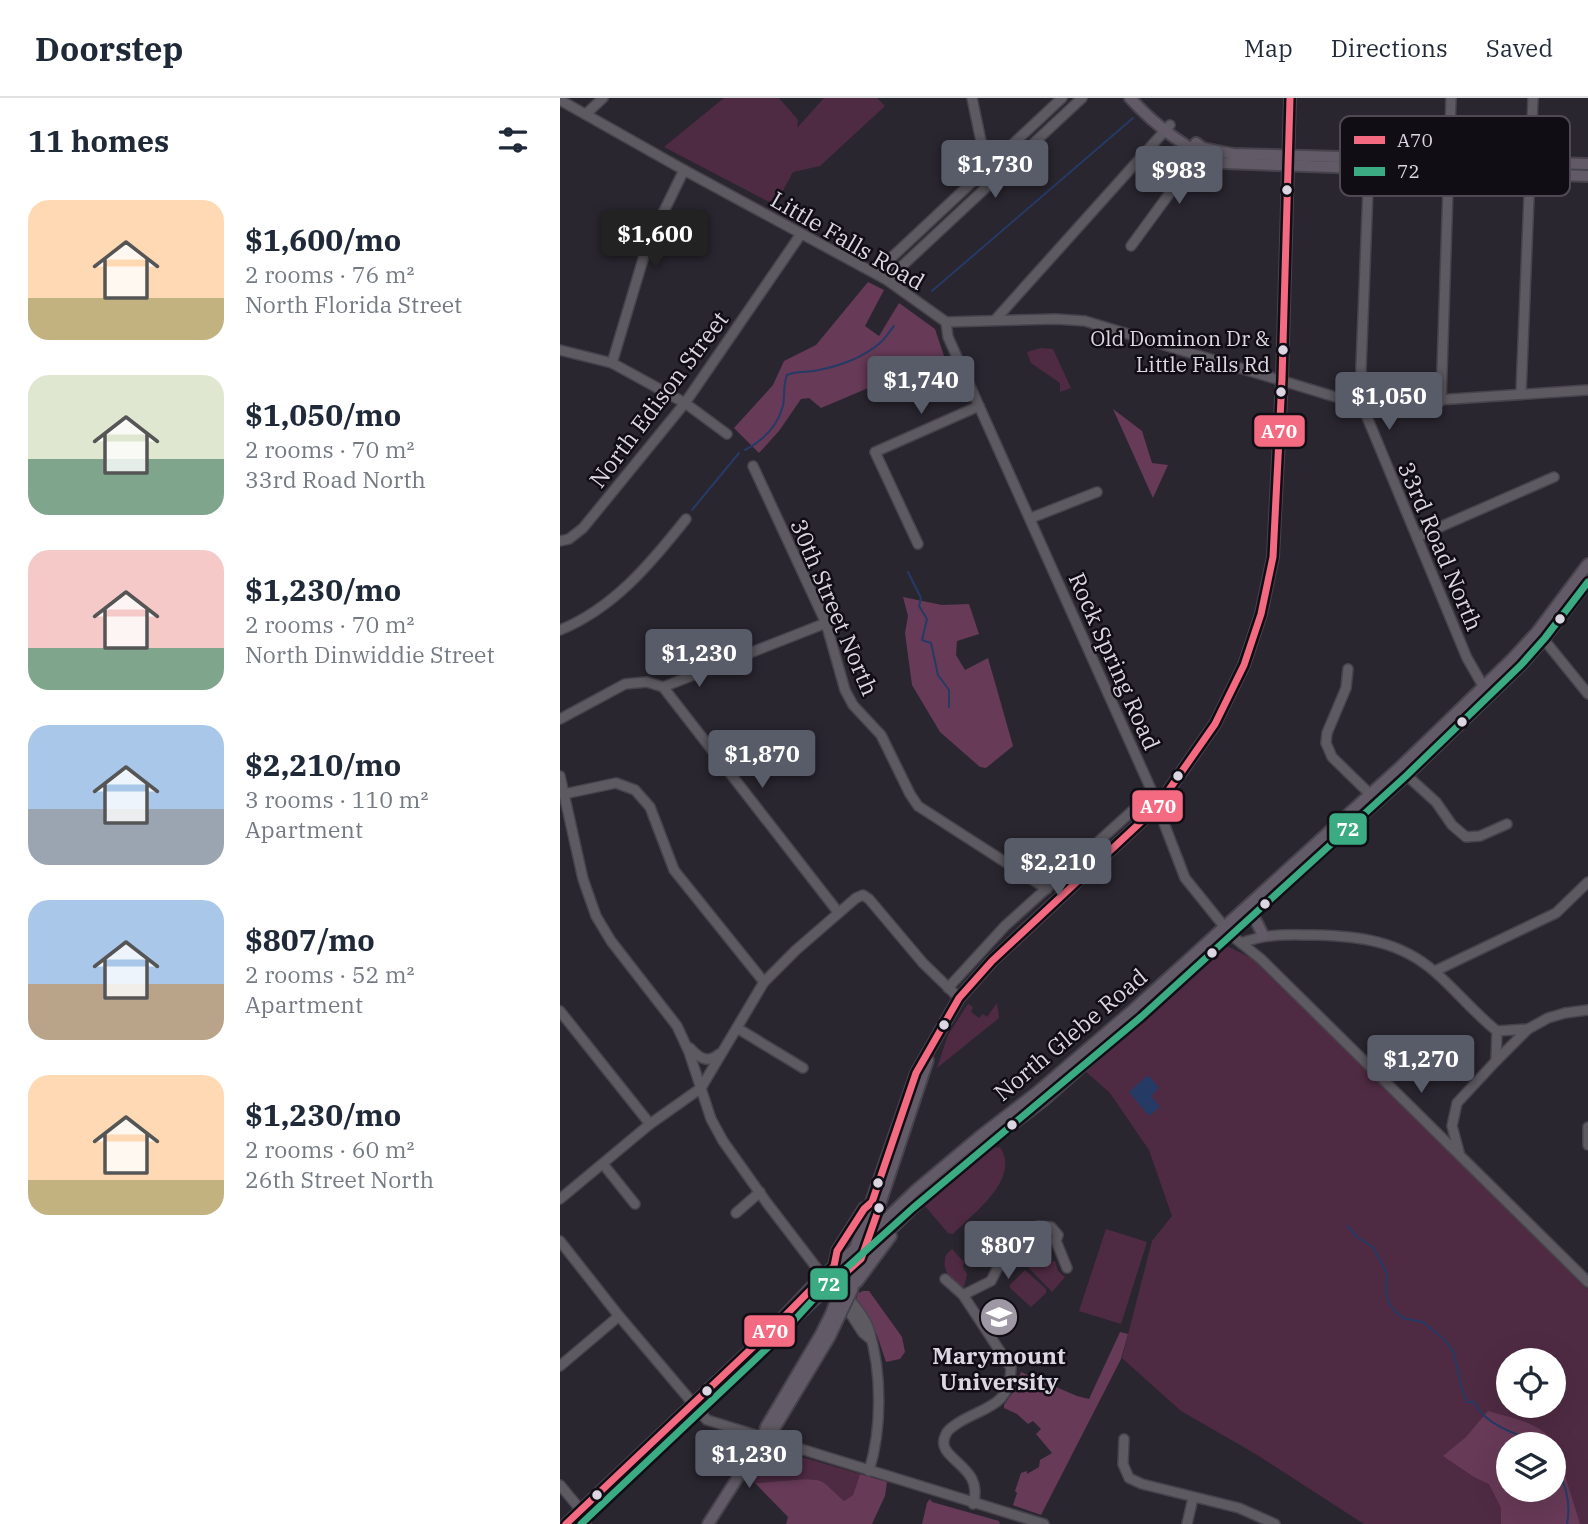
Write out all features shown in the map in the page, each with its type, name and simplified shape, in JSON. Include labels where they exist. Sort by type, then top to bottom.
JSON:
[{"type":"main road","points":[[1130,98],[1142,111],[1201,151],[1224,163],[1340,161]]},
{"type":"main road","points":[[1140,98],[1168,127]]},
{"type":"main road","points":[[708,1524],[763,1438],[774,1429],[829,1338],[844,1276],[916,1073],[959,998],[992,961],[1157,807],[1215,724],[1240,674],[1261,614],[1273,557],[1282,379],[1290,98]]},
{"type":"main road","points":[[1570,165],[1588,164]]},
{"type":"main road","points":[[1570,174],[1588,176]]},
{"type":"main road","name":"North Glebe Road","points":[[1540,635],[1588,564]]},
{"type":"main road","name":"North Glebe Road","points":[[695,1407],[844,1276],[901,1218],[985,1145],[1043,1101],[1403,772],[1486,691],[1588,581]]},
{"type":"main road","name":"North Glebe Road","points":[[566,1524],[582,1519],[815,1283],[917,1189],[1228,931],[1253,915],[1374,798]]},
{"type":"main road","points":[[1253,915],[1263,935]]},
{"type":"main road","points":[[852,1290],[925,1074],[930,1052]]},
{"type":"main road","points":[[834,1266],[837,1251],[864,1209],[872,1202]]},
{"type":"main road","points":[[835,1315],[901,1218]]},
{"type":"street","points":[[586,114],[603,98]]},
{"type":"street","points":[[972,98],[982,146],[1003,171]]},
{"type":"street","points":[[875,273],[1062,98]]},
{"type":"street","points":[[887,280],[1082,98]]},
{"type":"street","points":[[1451,98],[1451,116]]},
{"type":"street","points":[[1532,116],[1533,98]]},
{"type":"street","name":"Little Falls Road","points":[[560,100],[875,273],[946,322]]},
{"type":"street","points":[[995,320],[1168,127]]},
{"type":"street","points":[[1131,246],[1201,151]]},
{"type":"street","points":[[612,363],[647,246],[684,170]]},
{"type":"street","name":"33rd Road North","points":[[1368,196],[1362,405],[1467,658],[1486,691]]},
{"type":"street","points":[[1441,401],[1449,196]]},
{"type":"street","points":[[1521,393],[1529,196]]},
{"type":"street","name":"North Edison Street","points":[[560,541],[569,539],[583,528],[685,403],[801,234]]},
{"type":"street","points":[[946,322],[1085,321],[1362,405],[1588,390]]},
{"type":"street","name":"Rock Spring Road","points":[[946,322],[948,337],[1152,793],[1185,878],[1228,931],[1261,959],[1460,1153],[1588,1282]]},
{"type":"street","points":[[560,351],[612,363],[685,403],[727,434]]},
{"type":"street","points":[[918,544],[875,452],[979,406]]},
{"type":"street","name":"30th Street North","points":[[753,466],[826,623],[845,690],[853,705],[881,735],[918,806],[1047,889]]},
{"type":"street","points":[[1417,537],[1554,477]]},
{"type":"street","points":[[1031,519],[1097,492]]},
{"type":"street","points":[[560,630],[585,618],[624,590],[686,519]]},
{"type":"street","points":[[663,687],[826,623]]},
{"type":"street","points":[[1540,635],[1588,694]]},
{"type":"street","points":[[1348,669],[1346,688],[1327,733],[1326,743],[1332,757],[1374,798]]},
{"type":"street","points":[[560,719],[625,684],[647,682],[663,687],[838,912]]},
{"type":"street","points":[[1403,772],[1436,802],[1452,825],[1466,837],[1480,836],[1507,824]]},
{"type":"street","points":[[560,776],[586,891],[596,916],[616,947],[670,1016],[686,1045],[723,1141],[869,1338],[876,1363],[878,1417],[877,1439],[869,1471]]},
{"type":"street","points":[[564,794],[616,783],[635,790],[650,807],[674,870],[765,982]]},
{"type":"street","points":[[948,988],[1005,926],[1152,793]]},
{"type":"street","points":[[1434,971],[1556,913],[1588,882]]},
{"type":"street","points":[[560,1199],[650,1124],[701,1088],[765,982],[838,912],[863,895],[923,963],[959,998]]},
{"type":"street","points":[[1241,943],[1263,935],[1348,935],[1377,940],[1408,952],[1434,971],[1479,1017],[1497,1031],[1528,1029]]},
{"type":"street","points":[[1460,1153],[1452,1126],[1457,1103],[1528,1029],[1548,1018],[1588,1010]]},
{"type":"street","points":[[560,1012],[650,1124]]},
{"type":"street","points":[[737,1028],[803,1068]]},
{"type":"street","points":[[1496,1061],[1497,1031]]},
{"type":"street","points":[[686,1045],[704,1059],[716,1057],[723,1050]]},
{"type":"street","points":[[1442,1136],[1452,1126]]},
{"type":"street","points":[[1587,1128],[1588,1144]]},
{"type":"street","points":[[603,1164],[635,1204]]},
{"type":"street","points":[[736,1213],[761,1192]]},
{"type":"street","points":[[963,1295],[991,1281],[997,1269],[1038,1226],[1051,1227],[1058,1236],[1056,1241],[1067,1268]]},
{"type":"street","points":[[560,1241],[707,1420],[1044,1524]]},
{"type":"street","points":[[944,1279],[963,1295],[1011,1368],[1008,1386],[997,1403],[950,1429],[944,1439],[946,1451],[974,1480],[977,1489],[973,1503]]},
{"type":"street","points":[[561,1364],[619,1315]]},
{"type":"street","points":[[1124,1439],[1123,1464],[1129,1478],[1193,1498],[1239,1508],[1275,1524]]},
{"type":"street","points":[[560,1485],[582,1519]]},
{"type":"street","points":[[1187,1524],[1193,1498]]},
{"type":"shaded area","points":[[724,98],[779,98],[798,120],[797,128],[824,98],[877,98],[885,106],[820,166],[793,172],[775,205],[664,147]]},
{"type":"shaded area","points":[[868,282],[884,290],[865,326],[879,336],[899,303],[935,329],[944,356],[821,408],[809,398],[801,399],[779,431],[759,453],[734,428],[773,385],[784,361],[816,345]]},
{"type":"shaded area","points":[[1041,348],[1053,349],[1071,388],[1060,392],[1060,383],[1031,363],[1027,352]]},
{"type":"shaded area","points":[[1113,409],[1142,431],[1152,463],[1168,465],[1153,498]]},
{"type":"shaded area","points":[[903,597],[942,605],[969,604],[979,634],[957,641],[956,655],[965,670],[988,658],[1013,746],[986,768],[980,767],[940,732],[912,685],[905,633],[908,616]]},
{"type":"shaded area","points":[[1227,946],[1257,961],[1588,1289],[1588,1524],[1364,1524],[1254,1453],[1181,1411],[1122,1358],[1152,1241],[1172,1216],[1149,1150],[1110,1093],[1084,1070]]},
{"type":"shaded area","points":[[997,1003],[999,1018],[937,1068],[948,1035],[968,1004],[973,1007],[971,1012],[979,1018],[983,1014],[987,1017]]},
{"type":"shaded area","points":[[995,1145],[1000,1147],[1005,1159],[1000,1183],[972,1216],[953,1234],[948,1233],[925,1206]]},
{"type":"shaded area","points":[[1106,1229],[1147,1242],[1121,1324],[1079,1311]]},
{"type":"shaded area","points":[[952,1249],[964,1262],[963,1267],[967,1274],[964,1287],[955,1282],[946,1270],[946,1255]]},
{"type":"shaded area","points":[[1055,1261],[1058,1271],[1065,1277],[1052,1292],[1028,1267]]},
{"type":"shaded area","points":[[1025,1270],[1046,1289],[1046,1293],[1031,1307],[1010,1288]]},
{"type":"shaded area","points":[[869,1291],[902,1337],[905,1352],[900,1359],[886,1362],[877,1335],[856,1300],[858,1293]]},
{"type":"shaded area","points":[[1120,1332],[1128,1334],[1121,1359],[1041,1515],[1013,1505],[1021,1473],[1027,1471],[1027,1474],[1039,1467],[1040,1460],[1052,1453],[1036,1434],[1041,1429],[1033,1421],[1028,1424],[1017,1414],[1004,1408],[1021,1372],[1089,1399]]},
{"type":"shaded area","points":[[1488,1411],[1496,1413],[1496,1418],[1511,1418],[1544,1432],[1496,1432],[1496,1498],[1489,1484],[1443,1456],[1466,1437]]},
{"type":"shaded area","points":[[771,1448],[860,1474],[853,1495],[844,1501],[818,1480],[755,1483],[749,1477],[752,1469],[760,1456]]},
{"type":"shaded area","points":[[860,1474],[887,1482],[885,1496],[872,1524],[786,1524],[788,1517],[755,1483],[818,1480],[844,1501],[853,1495]]},
{"type":"shaded area","points":[[1566,1479],[1580,1524],[1501,1524],[1501,1508],[1498,1502],[1566,1502]]},
{"type":"shaded area","points":[[930,1499],[932,1502],[999,1521],[1000,1524],[922,1524]]},
{"type":"water","points":[[1148,1075],[1159,1088],[1151,1096],[1160,1107],[1149,1116],[1129,1092]]},
{"type":"waterway","points":[[932,291],[1133,118]]},
{"type":"waterway","points":[[745,450],[763,438],[776,422],[783,405],[787,375],[827,368],[867,353],[880,343],[894,326]]},
{"type":"waterway","points":[[692,510],[739,453]]},
{"type":"waterway","points":[[908,572],[921,598],[919,606],[927,619],[922,640],[931,643],[938,675],[949,690],[949,707]]},
{"type":"waterway","points":[[1348,1226],[1357,1237],[1373,1247],[1387,1274],[1388,1302],[1395,1311],[1403,1318],[1423,1322],[1445,1340],[1454,1353],[1467,1402],[1474,1402],[1487,1418],[1512,1432]]},
{"type":"waterway","points":[[1566,1494],[1567,1524]]},
{"type":"transit line","name":"A70","points":[[566,1524],[772,1329],[834,1266],[837,1251],[864,1209],[872,1202],[916,1073],[959,998],[992,961],[1157,807],[1215,724],[1244,665],[1261,614],[1273,557],[1282,379],[1290,98]]},
{"type":"transit line","name":"72","points":[[581,1524],[779,1337],[822,1290],[913,1208],[1141,1017],[1406,776],[1521,665],[1588,582]]},
{"type":"transit line","name":"A70","points":[[825,1291],[861,1259],[879,1208]]},
{"type":"place","name":"Old Dominon Dr & Little Falls Rd","points":[[1283,350]]},
{"type":"place","name":"Marymount University","points":[[999,1317]]}]
